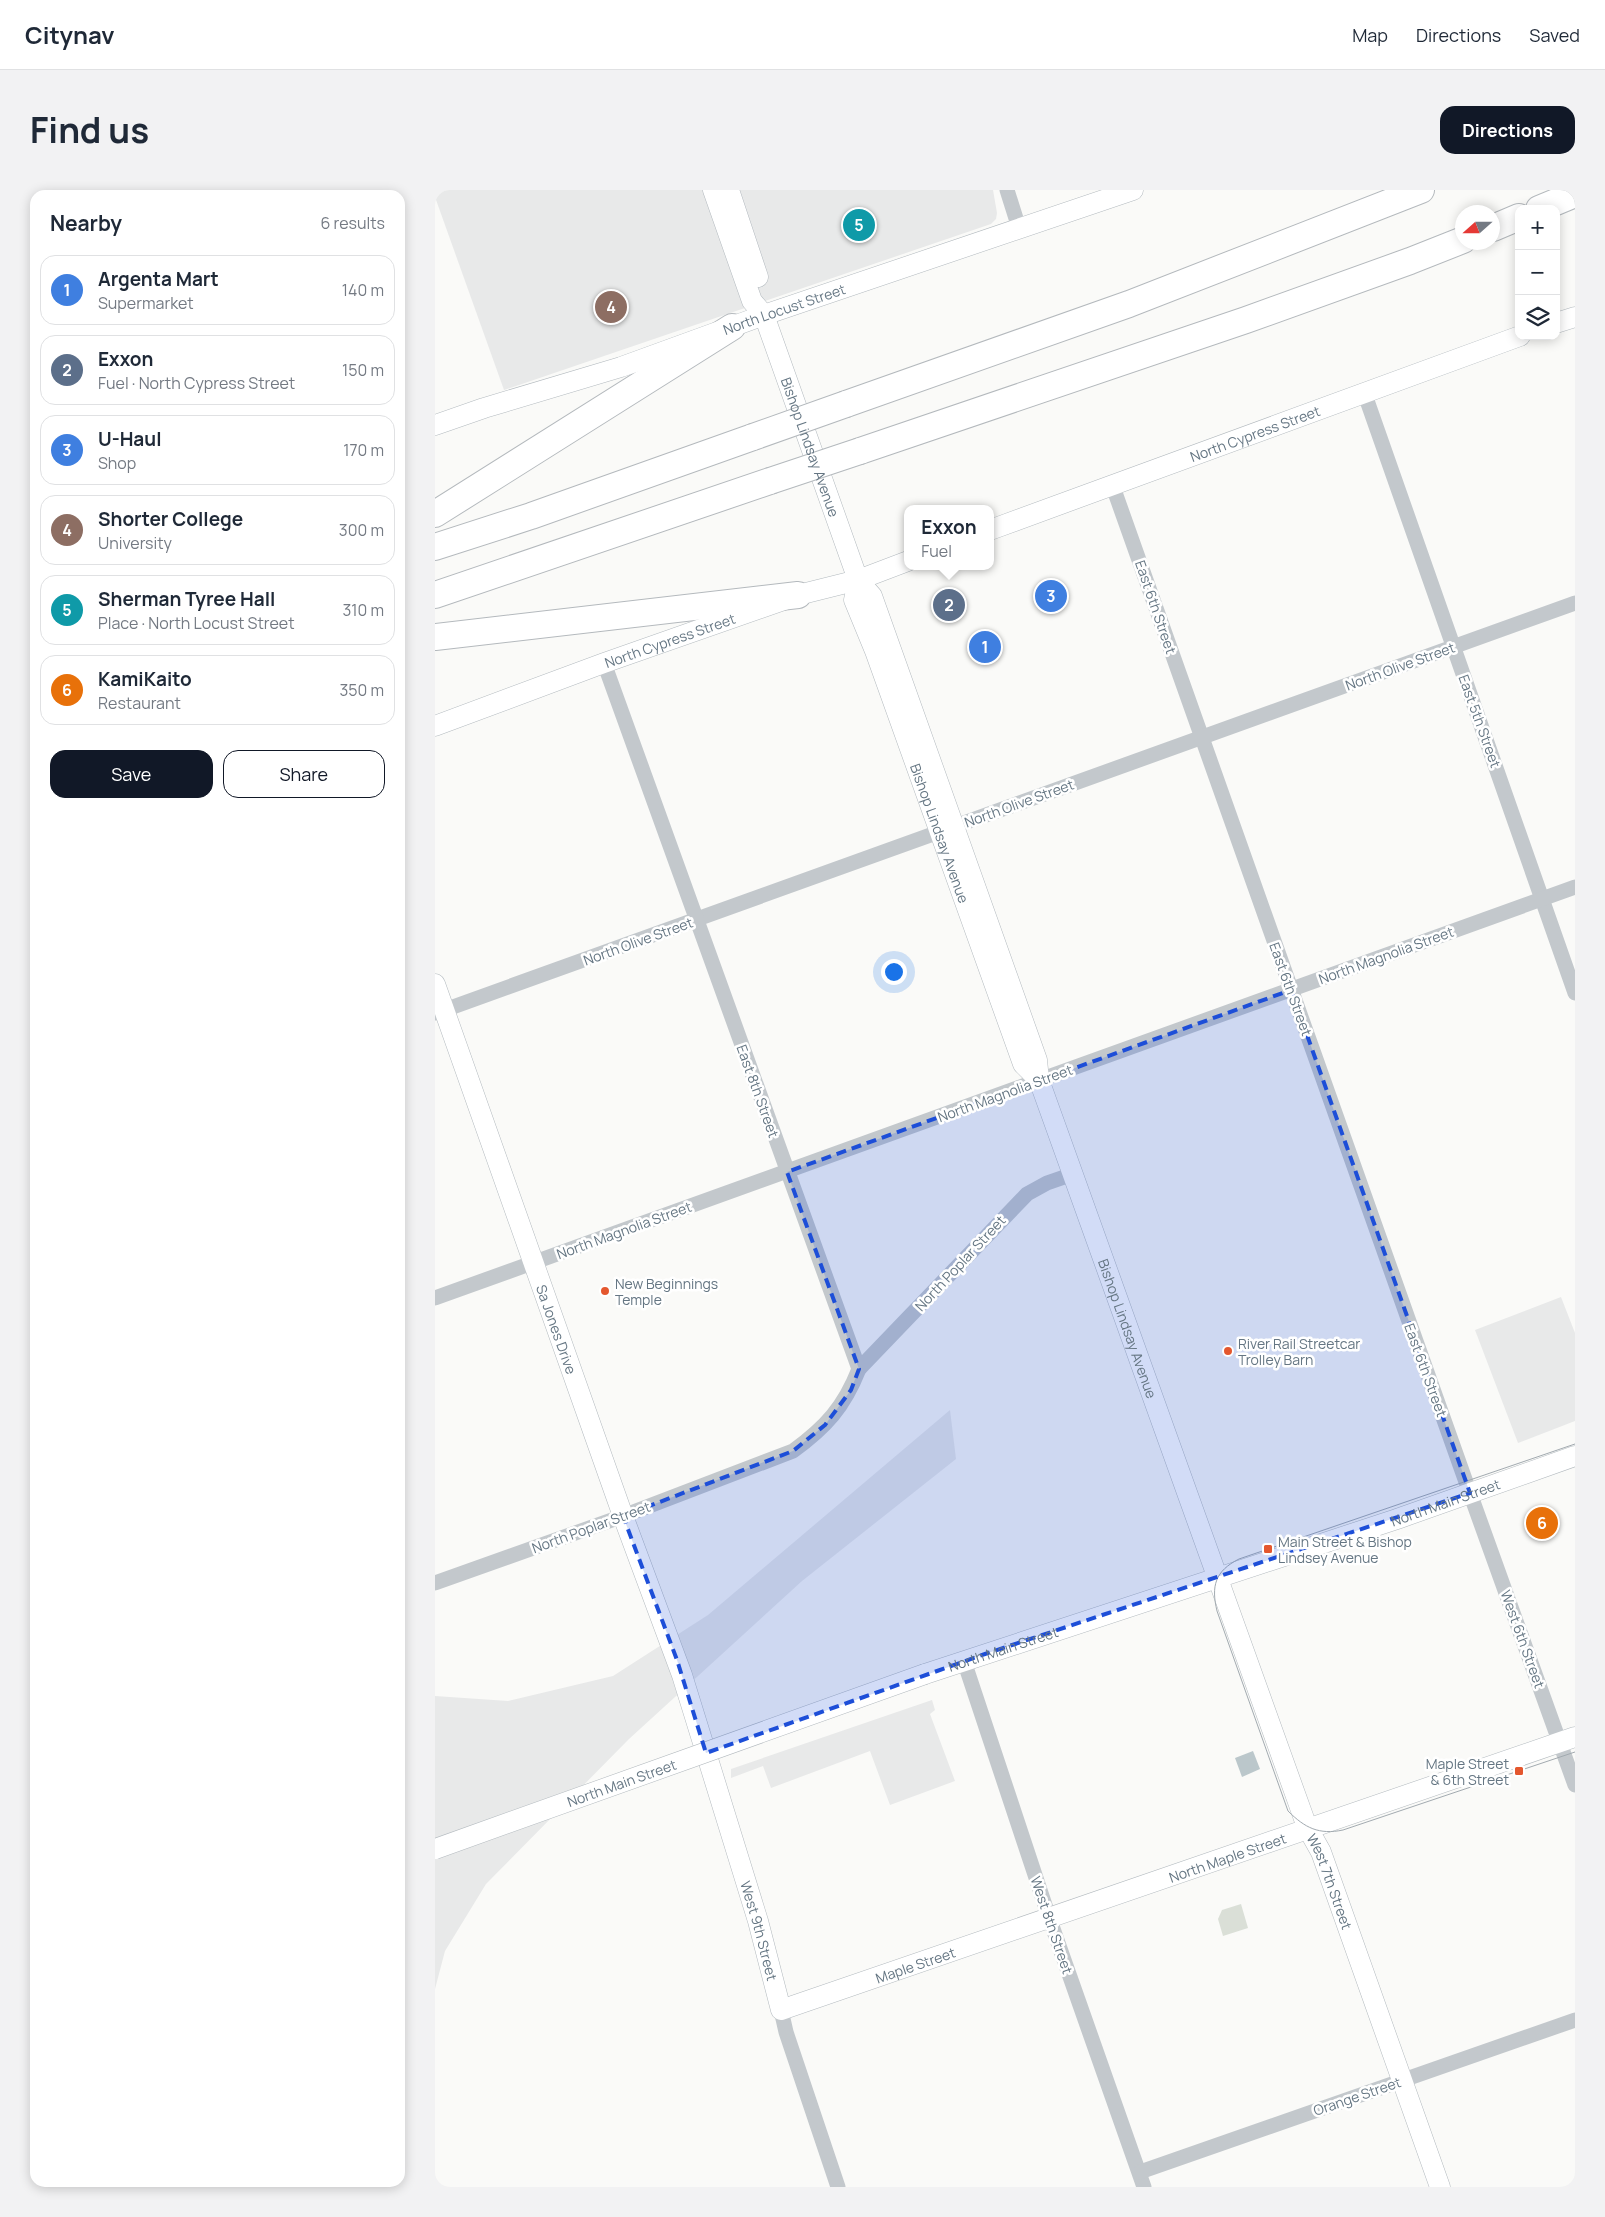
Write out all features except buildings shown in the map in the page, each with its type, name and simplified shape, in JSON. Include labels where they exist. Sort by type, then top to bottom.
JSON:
[{"type":"highway","points":[[435,548],[531,516],[1129,304],[1421,190]]},
{"type":"highway","points":[[1549,205],[1575,194]]},
{"type":"highway","points":[[1500,225],[1515,219]]},
{"type":"highway","points":[[435,595],[1246,320],[1455,243]]},
{"type":"highway","points":[[435,514],[732,328]]},
{"type":"highway","points":[[435,637],[797,595]]},
{"type":"main road","name":"Bishop Lindsay Avenue","points":[[713,190],[752,301],[764,315],[858,580],[853,600],[947,830],[1023,1064],[1039,1080],[1217,1577]]},
{"type":"main road","name":"Bishop Lindsay Avenue","points":[[729,190],[765,297],[764,315]]},
{"type":"main road","name":"North Locust Street","points":[[435,425],[484,408],[621,367],[764,315],[1133,190]]},
{"type":"main road","points":[[1560,322],[1575,317]]},
{"type":"main road","name":"North Cypress Street","points":[[994,529],[1515,338]]},
{"type":"main road","name":"North Cypress Street","points":[[435,726],[604,663],[797,595],[858,580],[904,563]]},
{"type":"main road","name":"Sa Jones Drive","points":[[435,984],[440,1012],[534,1262],[623,1516],[682,1675]]},
{"type":"main road","name":"North Main Street","points":[[435,1849],[925,1674],[1470,1493],[1575,1456]]},
{"type":"main road","name":"West 7th Street","points":[[1217,1577],[1307,1828],[1321,1852],[1396,2083],[1440,2187]]},
{"type":"main road","name":"West 9th Street","points":[[682,1675],[758,1921],[781,2010]]},
{"type":"main road","name":"North Maple Street","points":[[1050,1920],[1307,1828],[1567,1739]]},
{"type":"main road","name":"Maple Street","points":[[781,2010],[1050,1920]]},
{"type":"main road","points":[[1396,2083],[1427,2187]]},
{"type":"street","points":[[1007,190],[1019,228]]},
{"type":"street","name":"East 5th Street","points":[[1364,392],[1575,993]]},
{"type":"street","name":"East 6th Street","points":[[1113,484],[1470,1493]]},
{"type":"street","name":"North Olive Street","points":[[440,1012],[1575,603]]},
{"type":"street","name":"East 8th Street","points":[[604,663],[859,1369]]},
{"type":"street","name":"North Magnolia Street","points":[[435,1298],[1575,887]]},
{"type":"street","name":"North Poplar Street","points":[[435,1583],[623,1516],[793,1451],[811,1438],[839,1409],[851,1390],[859,1369],[1027,1194],[1047,1183],[1073,1174]]},
{"type":"street","name":"West 6th Street","points":[[1470,1493],[1567,1739],[1575,1785]]},
{"type":"street","name":"West 8th Street","points":[[964,1661],[1050,1920],[1144,2187]]},
{"type":"street","name":"West 9th Street","points":[[781,2010],[789,2041],[838,2187]]},
{"type":"street","name":"Orange Street","points":[[1140,2172],[1575,2020]]},
{"type":"highlighted area","points":[[1291,990],[1470,1493],[985,1654],[706,1753],[677,1660],[623,1516],[793,1451],[825,1425],[851,1390],[859,1369],[787,1172]]},
{"type":"shaded area","points":[[435,190],[993,190],[997,213],[996,219],[991,224],[504,390],[435,197]]},
{"type":"shaded area","points":[[1561,1297],[1575,1333],[1575,1421],[1518,1443],[1475,1330]]},
{"type":"shaded area","points":[[950,1410],[956,1459],[802,1581],[629,1739],[486,1884],[445,1951],[435,1989],[435,1696],[508,1701],[613,1676],[708,1615]]},
{"type":"shaded area","points":[[932,1700],[935,1710],[930,1714],[955,1781],[890,1805],[870,1751],[771,1788],[763,1766],[731,1778],[731,1769]]},
{"type":"shaded area","points":[[1253,1751],[1260,1769],[1242,1777],[1235,1758]]},
{"type":"shaded area","points":[[1241,1904],[1248,1928],[1223,1936],[1218,1919],[1222,1910]]},
{"type":"tram line","points":[[1575,1444],[1239,1559],[1220,1574],[1215,1587],[1217,1611],[1288,1811],[1300,1822],[1313,1829],[1327,1832],[1343,1830],[1575,1752]]},
{"type":"place","name":"Sherman Tyree Hall","points":[[859,225]]},
{"type":"place","name":"Shorter College","points":[[611,307]]},
{"type":"place","name":"U-Haul","points":[[1051,596]]},
{"type":"place","name":"Exxon","points":[[949,605]]},
{"type":"place","name":"Argenta Mart","points":[[985,647]]},
{"type":"place","name":"New Beginnings Temple","points":[[605,1291]]},
{"type":"place","name":"River Rail Streetcar Trolley Barn","points":[[1228,1351]]},
{"type":"place","name":"KamiKaito","points":[[1542,1523]]},
{"type":"place","name":"Main Street & Bishop Lindsey Avenue","points":[[1268,1549]]},
{"type":"place","name":"Maple Street & 6th Street","points":[[1519,1771]]}]
